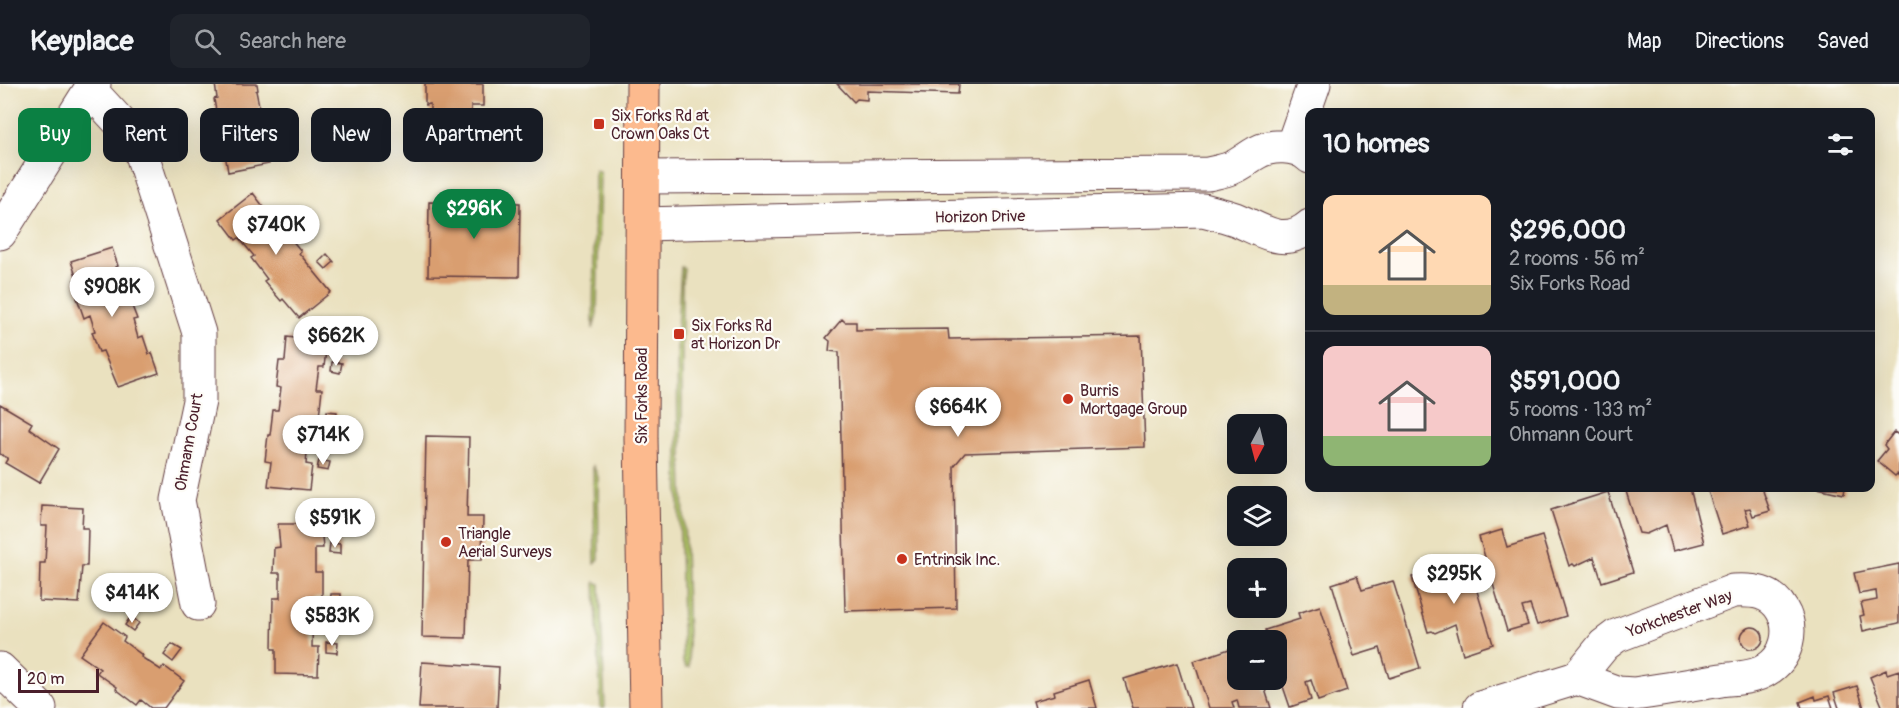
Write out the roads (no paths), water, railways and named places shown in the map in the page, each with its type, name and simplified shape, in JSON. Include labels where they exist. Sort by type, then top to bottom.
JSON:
[{"type":"main road","name":"Six Forks Road","points":[[643,84],[641,438],[646,708]]},
{"type":"street","points":[[1309,108],[1314,84]]},
{"type":"street","points":[[0,232],[92,87]]},
{"type":"street","name":"Ohmann Court","points":[[92,87],[138,142],[199,333],[199,401],[178,500],[198,604]]},
{"type":"street","points":[[643,177],[1208,174],[1231,168],[1257,152],[1272,147],[1301,152],[1305,131]]},
{"type":"street","name":"Horizon Drive","points":[[642,224],[1203,210],[1235,219],[1274,236],[1298,233],[1305,229]]},
{"type":"street","name":"Yorkchester Way","points":[[1752,590],[1770,595],[1782,609],[1788,626],[1787,643],[1779,658],[1766,670],[1748,676],[1634,694],[1618,693],[1577,678],[1604,645],[1616,636],[1733,591],[1752,590]]},
{"type":"street","points":[[0,669],[40,708]]},
{"type":"street","points":[[1480,708],[1577,678]]},
{"type":"place","name":"Six Forks Rd at Crown Oaks Ct","points":[[599,124]]},
{"type":"place","name":"Six Forks Rd at Horizon Dr","points":[[679,334]]},
{"type":"place","name":"Burris Mortgage Group","points":[[1068,399]]},
{"type":"place","name":"Triangle Aerial Surveys","points":[[446,542]]},
{"type":"place","name":"Entrinsik Inc.","points":[[902,559]]}]
